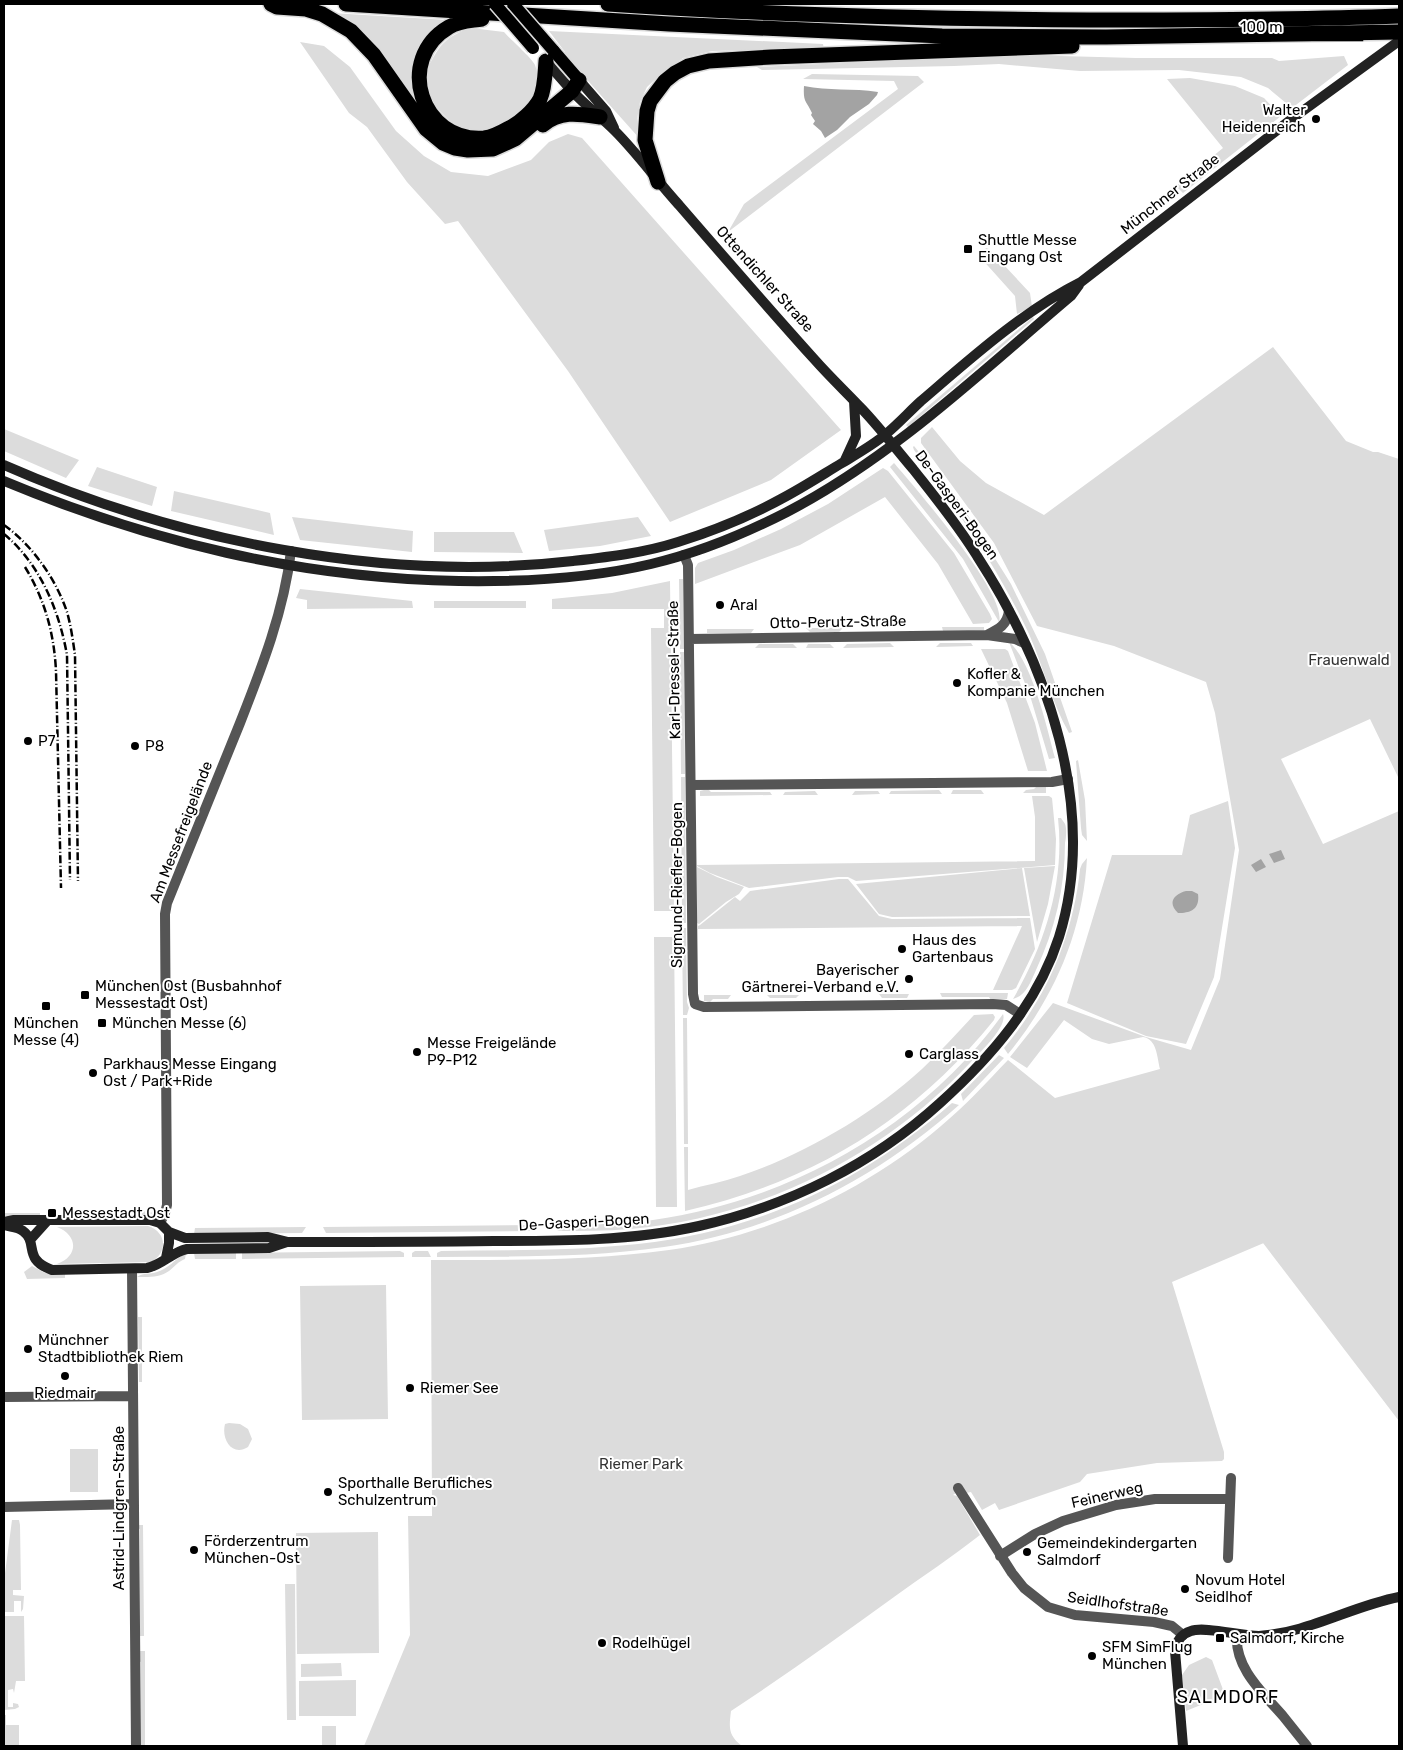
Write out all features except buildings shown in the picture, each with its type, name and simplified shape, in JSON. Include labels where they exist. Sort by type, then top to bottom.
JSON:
[{"type":"highway","points":[[271,4],[277,7],[306,9],[322,14],[351,31],[374,54],[426,129],[443,143],[455,148],[482,150],[504,145],[523,134],[575,85]]},
{"type":"highway","points":[[346,4],[512,9],[588,19],[942,36],[1106,37],[1399,32]]},
{"type":"highway","points":[[608,4],[792,14],[1011,19],[1269,19],[1399,16]]},
{"type":"highway","points":[[768,4],[792,14]]},
{"type":"highway","points":[[512,9],[461,22],[448,28],[434,40],[419,68],[419,85],[424,103],[433,117],[450,131],[471,138],[486,138],[514,126],[540,99],[549,56]]},
{"type":"highway","points":[[658,182],[645,140],[646,112],[650,101],[665,81],[688,66],[709,61],[771,57],[1076,46],[1106,37]]},
{"type":"highway","points":[[523,134],[533,134],[548,120],[565,114],[580,114],[600,118]]},
{"type":"main road","name":"Ottendichler Straße","points":[[495,4],[533,48],[549,56]]},
{"type":"main road","name":"Ottendichler Straße","points":[[512,9],[600,118],[616,132],[754,292],[892,444]]},
{"type":"main road","name":"Münchner Straße","points":[[4,465],[79,495],[156,520],[225,538],[291,551],[386,562],[472,566],[538,565],[613,556],[676,543],[735,521],[783,499],[885,435],[915,406],[1014,325],[1081,282],[1293,118],[1399,41]]},
{"type":"main road","name":"Ottendichler Straße","points":[[575,85],[606,111],[616,132]]},
{"type":"main road","name":"Münchner Straße","points":[[4,481],[64,506],[152,535],[223,553],[290,566],[348,574],[426,580],[529,580],[614,572],[684,555],[740,534],[789,511],[834,484],[918,426],[1071,296],[1081,282]]},
{"type":"main road","points":[[845,461],[856,436],[854,401]]},
{"type":"main road","name":"De-Gasperi-Bogen","points":[[169,1232],[185,1238],[268,1237],[288,1242],[604,1239],[652,1235],[696,1227],[785,1200],[864,1160],[897,1138],[966,1080],[995,1047],[1020,1014],[1044,972],[1058,940],[1069,897],[1072,875],[1073,815],[1068,779],[1053,717],[1024,643],[1009,611],[963,534],[892,444]]},
{"type":"main road","points":[[4,1224],[14,1220],[139,1219],[160,1223],[169,1232],[166,1258]]},
{"type":"main road","points":[[4,1224],[23,1231],[30,1240],[48,1220]]},
{"type":"main road","name":"De-Gasperi-Bogen","points":[[30,1240],[31,1250],[36,1261],[52,1270],[132,1269],[155,1266],[166,1258],[187,1249],[269,1248],[288,1242]]},
{"type":"main road","points":[[1183,1746],[1175,1651],[1176,1645],[1183,1636],[1196,1630],[1259,1636],[1293,1630],[1399,1597]]},
{"type":"street","name":"Am Messefreigelände","points":[[160,1223],[167,1205],[165,914],[167,903],[273,634],[284,594],[291,551]]},
{"type":"street","name":"Karl-Dressel-Straße","points":[[684,555],[688,565],[691,785]]},
{"type":"street","points":[[987,635],[1004,625],[1008,619],[1009,611]]},
{"type":"street","name":"Otto-Perutz-Straße","points":[[689,639],[987,635],[1014,639],[1024,643]]},
{"type":"street","name":"Sigmund-Riefler-Bogen","points":[[1020,1014],[1006,1005],[993,1004],[704,1007],[694,1004],[692,994],[691,785],[1046,782],[1068,779]]},
{"type":"street","name":"Astrid-Lindgren-Straße","points":[[132,1269],[136,1746]]},
{"type":"street","points":[[4,1397],[133,1396]]},
{"type":"street","points":[[1228,1558],[1230,1478]]},
{"type":"street","name":"Seidlhofstraße","points":[[958,1488],[1000,1556],[1024,1588],[1048,1607],[1075,1615],[1154,1622],[1172,1626],[1183,1636]]},
{"type":"street","name":"Feinerweg","points":[[1000,1556],[1035,1534],[1063,1521],[1116,1505],[1155,1499],[1230,1499]]},
{"type":"street","points":[[4,1507],[134,1504]]},
{"type":"street","points":[[1236,1634],[1236,1642],[1242,1660],[1254,1684],[1307,1746]]},
{"type":"green space","points":[[331,13],[448,20],[425,40],[416,58],[415,80],[420,109]]},
{"type":"green space","points":[[471,28],[504,32],[533,62],[537,74],[535,94],[525,109],[509,121],[481,130],[472,130],[458,126],[442,113],[429,94],[426,75],[432,60],[444,42],[455,34]]},
{"type":"green space","points":[[549,31],[823,44],[824,49],[712,51],[683,58],[663,72],[647,87],[640,102],[637,119],[640,139],[564,54],[565,52]]},
{"type":"green space","points":[[300,42],[324,46],[350,67],[396,131],[424,156],[451,172],[488,176],[531,160],[549,142],[568,134],[582,138],[841,430],[771,480],[670,522],[568,371],[458,221],[445,224],[407,182],[367,127],[349,113]]},
{"type":"green space","points":[[1023,55],[1136,58],[1272,58],[1279,61],[1344,56],[1348,65],[1292,108],[1268,88],[1241,77],[1179,70],[1080,71],[999,64],[762,70],[757,67]]},
{"type":"green space","points":[[812,74],[918,76],[924,82],[728,232],[744,204],[898,89],[894,81],[803,79]]},
{"type":"green space","points":[[1190,78],[1235,86],[1264,98],[1281,116],[1183,193],[1176,186],[1223,148],[1167,79]]},
{"type":"green space","points":[[986,248],[1030,293],[1032,307],[1017,314],[1015,296],[980,257]]},
{"type":"green space","points":[[1033,317],[1034,319],[908,427],[906,425]]},
{"type":"green space","points":[[1273,347],[1346,441],[1373,452],[1399,459],[1399,779],[1370,719],[1281,759],[1323,844],[1399,811],[1399,1421],[1263,1243],[1172,1282],[1224,1452],[1224,1459],[1222,1461],[1157,1463],[1087,1474],[1080,1482],[999,1510],[995,1503],[982,1510],[971,1492],[966,1493],[963,1488],[953,1495],[957,1496],[980,1535],[813,1655],[731,1711],[730,1731],[742,1746],[364,1746],[410,1635],[408,1516],[432,1516],[431,1260],[550,1259],[639,1254],[706,1243],[743,1234],[779,1222],[814,1207],[880,1171],[912,1149],[950,1118],[1008,1060],[1055,1098],[1160,1069],[1156,1049],[1148,1038],[1143,1037],[1109,1044],[1092,1039],[1064,1020],[1027,1068],[1010,1057],[1053,1003],[1146,1037],[1191,1050],[1220,979],[1239,850],[1215,713],[1206,682],[1114,646],[1037,626],[994,543],[921,443],[921,438],[932,427],[960,461],[986,483],[1044,515]]},
{"type":"green space","points":[[4,429],[79,460],[66,478],[4,451]]},
{"type":"green space","points":[[914,446],[959,501],[1011,584],[1045,654],[1072,732],[1069,733],[1063,721],[1021,617],[984,553],[953,506],[952,500],[914,450]]},
{"type":"green space","points":[[894,463],[938,516],[975,566],[998,608],[999,622],[963,559],[890,467]]},
{"type":"green space","points":[[97,467],[157,487],[152,506],[88,486]]},
{"type":"green space","points":[[883,468],[888,471],[954,553],[990,614],[992,619],[989,623],[973,624],[938,564],[885,497],[800,545],[695,584],[695,568],[698,563],[734,550],[781,529],[828,504]]},
{"type":"green space","points":[[174,491],[270,513],[274,535],[171,511]]},
{"type":"green space","points":[[292,517],[413,531],[412,552],[300,540]]},
{"type":"green space","points":[[638,517],[651,536],[600,546],[549,551],[544,530]]},
{"type":"green space","points":[[434,532],[514,532],[523,553],[434,552]]},
{"type":"green space","points":[[679,579],[683,579],[684,649],[680,649]]},
{"type":"green space","points":[[670,581],[674,911],[654,911],[651,628],[664,628],[664,609],[552,609],[552,599],[612,593]]},
{"type":"green space","points":[[300,589],[412,601],[413,608],[307,609],[307,600],[296,598]]},
{"type":"green space","points":[[434,601],[526,601],[526,608],[434,608]]},
{"type":"green space","points":[[942,627],[984,627],[984,630],[943,631]]},
{"type":"green space","points":[[806,628],[843,628],[839,632],[810,632]]},
{"type":"green space","points":[[707,629],[754,629],[751,633],[707,633]]},
{"type":"green space","points":[[1009,642],[1017,651],[1032,679],[1055,758],[1049,759],[1031,699]]},
{"type":"green space","points":[[890,643],[894,647],[843,648],[847,644]]},
{"type":"green space","points":[[940,643],[971,643],[973,646],[936,647]]},
{"type":"green space","points":[[759,644],[793,644],[797,648],[755,648]]},
{"type":"green space","points":[[808,644],[830,644],[834,648],[806,648]]},
{"type":"green space","points":[[981,649],[1005,649],[1008,651],[1035,723],[1047,771],[1028,771],[1007,703]]},
{"type":"green space","points":[[680,652],[684,652],[685,774],[681,774]]},
{"type":"green space","points":[[1078,760],[1085,800],[1087,841],[1082,835],[1081,828],[1076,761]]},
{"type":"green space","points":[[681,777],[685,777],[686,923],[682,923]]},
{"type":"green space","points":[[1037,786],[1046,786],[1046,793],[1023,793],[1026,790],[1034,789]]},
{"type":"green space","points":[[708,789],[711,792],[770,792],[772,795],[700,796],[700,791]]},
{"type":"green space","points":[[939,790],[942,794],[889,794],[891,791]]},
{"type":"green space","points":[[953,790],[981,790],[984,794],[951,794]]},
{"type":"green space","points":[[815,791],[818,795],[783,795],[785,792]]},
{"type":"green space","points":[[855,791],[878,791],[880,794],[852,795]]},
{"type":"green space","points":[[1032,796],[1049,796],[1052,798],[1056,839],[1055,865],[856,881],[848,877],[838,877],[749,888],[697,866],[1035,861],[1035,817]]},
{"type":"green space","points":[[1228,801],[1235,848],[1214,977],[1186,1044],[1146,1036],[1067,1003],[1112,855],[1182,855],[1190,815]]},
{"type":"green space","points":[[1058,818],[1061,818],[1065,823],[1066,831],[1063,876],[1058,908],[1049,939],[1030,983],[1021,995],[1013,999],[1035,957],[1050,912],[1058,866]]},
{"type":"green space","points":[[1087,858],[1079,912],[1063,963],[1039,1010],[1008,1054],[1004,1048],[1033,1008],[1056,964],[1071,918],[1080,869]]},
{"type":"green space","points":[[1055,866],[1048,904],[1037,942],[1024,868]]},
{"type":"green space","points":[[697,867],[744,887],[739,894],[699,924],[697,923]]},
{"type":"green space","points":[[1022,868],[1030,916],[892,917],[879,914],[856,884]]},
{"type":"green space","points":[[848,879],[879,916],[892,919],[1030,918],[1035,949],[1016,988],[1012,990],[993,990],[1022,926],[698,929],[698,926],[735,897],[740,901],[750,891]]},
{"type":"green space","points":[[682,928],[686,928],[687,1002],[689,1008],[687,1015],[683,1015]]},
{"type":"green space","points":[[654,937],[674,937],[677,1207],[656,1207]]},
{"type":"green space","points":[[940,993],[1008,993],[1007,999],[991,1000],[989,997],[942,997]]},
{"type":"green space","points":[[879,994],[909,994],[907,998],[882,998]]},
{"type":"green space","points":[[704,995],[731,995],[728,999],[713,999],[710,1002],[704,1001]]},
{"type":"green space","points":[[767,995],[799,995],[796,998],[770,998]]},
{"type":"green space","points":[[993,1014],[994,1020],[962,1056],[929,1088],[894,1117],[856,1142],[817,1164],[775,1183],[731,1199],[685,1211],[684,1147],[688,1147],[688,1190],[740,1176],[788,1157],[859,1118],[902,1086],[922,1069],[974,1015]]},
{"type":"green space","points":[[1003,1014],[1001,1026],[992,1040],[935,1097],[898,1127],[858,1154],[815,1177],[771,1196],[725,1212],[678,1223],[594,1231],[558,1231],[555,1225],[641,1222],[704,1210],[754,1196],[802,1176],[849,1152],[893,1124],[933,1091],[970,1055]]},
{"type":"green space","points":[[683,1018],[687,1018],[688,1144],[684,1144]]},
{"type":"green space","points":[[999,1055],[1004,1058],[963,1101],[961,1094]]},
{"type":"green space","points":[[952,1103],[959,1105],[894,1156],[858,1178],[822,1198],[784,1215],[745,1228],[705,1239],[636,1251],[551,1256],[437,1257],[437,1253],[441,1251],[565,1249],[638,1244],[725,1228],[766,1215],[806,1199],[844,1179],[881,1157]]},
{"type":"green space","points":[[142,1211],[154,1213],[146,1215],[65,1216],[65,1213]]},
{"type":"green space","points":[[4,1213],[40,1213],[40,1216],[4,1216]]},
{"type":"green space","points":[[537,1225],[533,1231],[326,1233],[323,1227]]},
{"type":"green space","points":[[148,1226],[159,1233],[163,1243],[163,1248],[157,1258],[151,1262],[57,1264],[69,1256],[73,1246],[69,1235],[57,1227]]},
{"type":"green space","points":[[306,1227],[302,1233],[194,1234],[195,1228]]},
{"type":"green space","points":[[400,1251],[404,1253],[404,1257],[242,1259],[242,1253]]},
{"type":"green space","points":[[415,1251],[428,1251],[431,1257],[412,1257],[412,1253]]},
{"type":"green space","points":[[186,1253],[185,1259],[161,1275],[137,1277],[161,1271]]},
{"type":"green space","points":[[194,1253],[236,1253],[236,1259],[195,1259]]},
{"type":"green space","points":[[32,1266],[45,1273],[65,1274],[65,1278],[27,1279],[24,1272]]},
{"type":"green space","points":[[386,1285],[388,1419],[302,1420],[300,1286]]},
{"type":"green space","points":[[138,1317],[142,1317],[142,1382],[139,1382]]},
{"type":"green space","points":[[225,1424],[240,1424],[248,1429],[252,1439],[248,1447],[237,1450],[229,1445],[226,1441],[224,1430]]},
{"type":"green space","points":[[70,1449],[98,1449],[98,1492],[70,1492]]},
{"type":"green space","points":[[12,1520],[19,1520],[20,1525],[21,1590],[13,1590],[13,1595],[24,1596],[21,1612],[21,1601],[14,1601],[14,1612],[4,1612],[4,1581]]},
{"type":"green space","points":[[137,1525],[143,1525],[144,1636],[138,1636],[140,1628],[140,1529],[137,1528]]},
{"type":"green space","points":[[378,1532],[379,1653],[297,1654],[296,1533]]},
{"type":"green space","points":[[285,1584],[295,1584],[296,1720],[287,1720]]},
{"type":"green space","points":[[4,1616],[24,1616],[25,1681],[16,1681],[14,1693],[13,1689],[8,1690],[8,1707],[13,1707],[13,1703],[18,1704],[19,1707],[4,1710]]},
{"type":"green space","points":[[138,1651],[145,1651],[145,1746],[141,1746],[141,1662],[138,1661]]},
{"type":"green space","points":[[1206,1657],[1212,1660],[1225,1695],[1186,1711],[1182,1675],[1189,1665]]},
{"type":"green space","points":[[341,1663],[342,1676],[301,1677],[301,1664]]},
{"type":"green space","points":[[356,1680],[356,1716],[299,1716],[299,1681]]},
{"type":"green space","points":[[4,1715],[6,1715],[6,1725],[19,1725],[19,1746],[4,1746]]},
{"type":"green space","points":[[322,1726],[336,1726],[336,1746],[322,1746]]},
{"type":"shaded area","points":[[804,86],[878,92],[869,104],[825,138],[821,131],[813,124],[815,121],[805,99]]},
{"type":"shaded area","points":[[1281,850],[1285,859],[1274,863],[1269,854]]},
{"type":"shaded area","points":[[1261,859],[1266,867],[1256,872],[1251,865]]},
{"type":"shaded area","points":[[1186,891],[1198,894],[1198,903],[1191,911],[1178,913],[1173,906],[1173,899],[1178,894]]},
{"type":"railway","points":[[4,525],[24,542],[50,575],[70,623],[75,655],[78,881]]},
{"type":"railway","points":[[4,534],[28,559],[46,589],[59,621],[67,655],[70,880]]},
{"type":"railway","points":[[25,567],[43,604],[51,630],[55,657],[61,888]]},
{"type":"place","name":"Walter Heidenreich","points":[[1316,119]]},
{"type":"place","name":"Shuttle Messe Eingang Ost","points":[[968,249]]},
{"type":"place","name":"Aral","points":[[720,605]]},
{"type":"place","name":"Kofler & Kompanie München","points":[[957,683]]},
{"type":"place","name":"P7","points":[[28,741]]},
{"type":"place","name":"P8","points":[[135,746]]},
{"type":"place","name":"Haus des Gartenbaus","points":[[902,949]]},
{"type":"place","name":"Bayerischer Gärtnerei-Verband e.V.","points":[[909,979]]},
{"type":"place","name":"München Ost (Busbahnhof Messestadt Ost)","points":[[85,995]]},
{"type":"place","name":"München Messe (4)","points":[[46,1006]]},
{"type":"place","name":"München Messe (6)","points":[[102,1023]]},
{"type":"place","name":"Messe Freigelände P9-P12","points":[[417,1052]]},
{"type":"place","name":"Carglass","points":[[909,1054]]},
{"type":"place","name":"Parkhaus Messe Eingang Ost / Park+Ride","points":[[93,1073]]},
{"type":"place","name":"Messestadt Ost","points":[[52,1213]]},
{"type":"place","name":"Münchner Stadtbibliothek Riem","points":[[28,1349]]},
{"type":"place","name":"Riedmair","points":[[65,1376]]},
{"type":"place","name":"Riemer See","points":[[410,1388]]},
{"type":"place","name":"Sporthalle Berufliches Schulzentrum","points":[[328,1492]]},
{"type":"place","name":"Förderzentrum München-Ost","points":[[194,1550]]},
{"type":"place","name":"Gemeindekindergarten Salmdorf","points":[[1027,1552]]},
{"type":"place","name":"Novum Hotel Seidlhof","points":[[1185,1589]]},
{"type":"place","name":"Salmdorf, Kirche","points":[[1220,1638]]},
{"type":"place","name":"Rodelhügel","points":[[602,1643]]},
{"type":"place","name":"SFM SimFlug München","points":[[1092,1656]]},
{"type":"district","name":"SALMDORF","points":[[1228,1697]]},
{"type":"park label","name":"Frauenwald","points":[[1349,660]]},
{"type":"park label","name":"Riemer Park","points":[[641,1464]]}]
